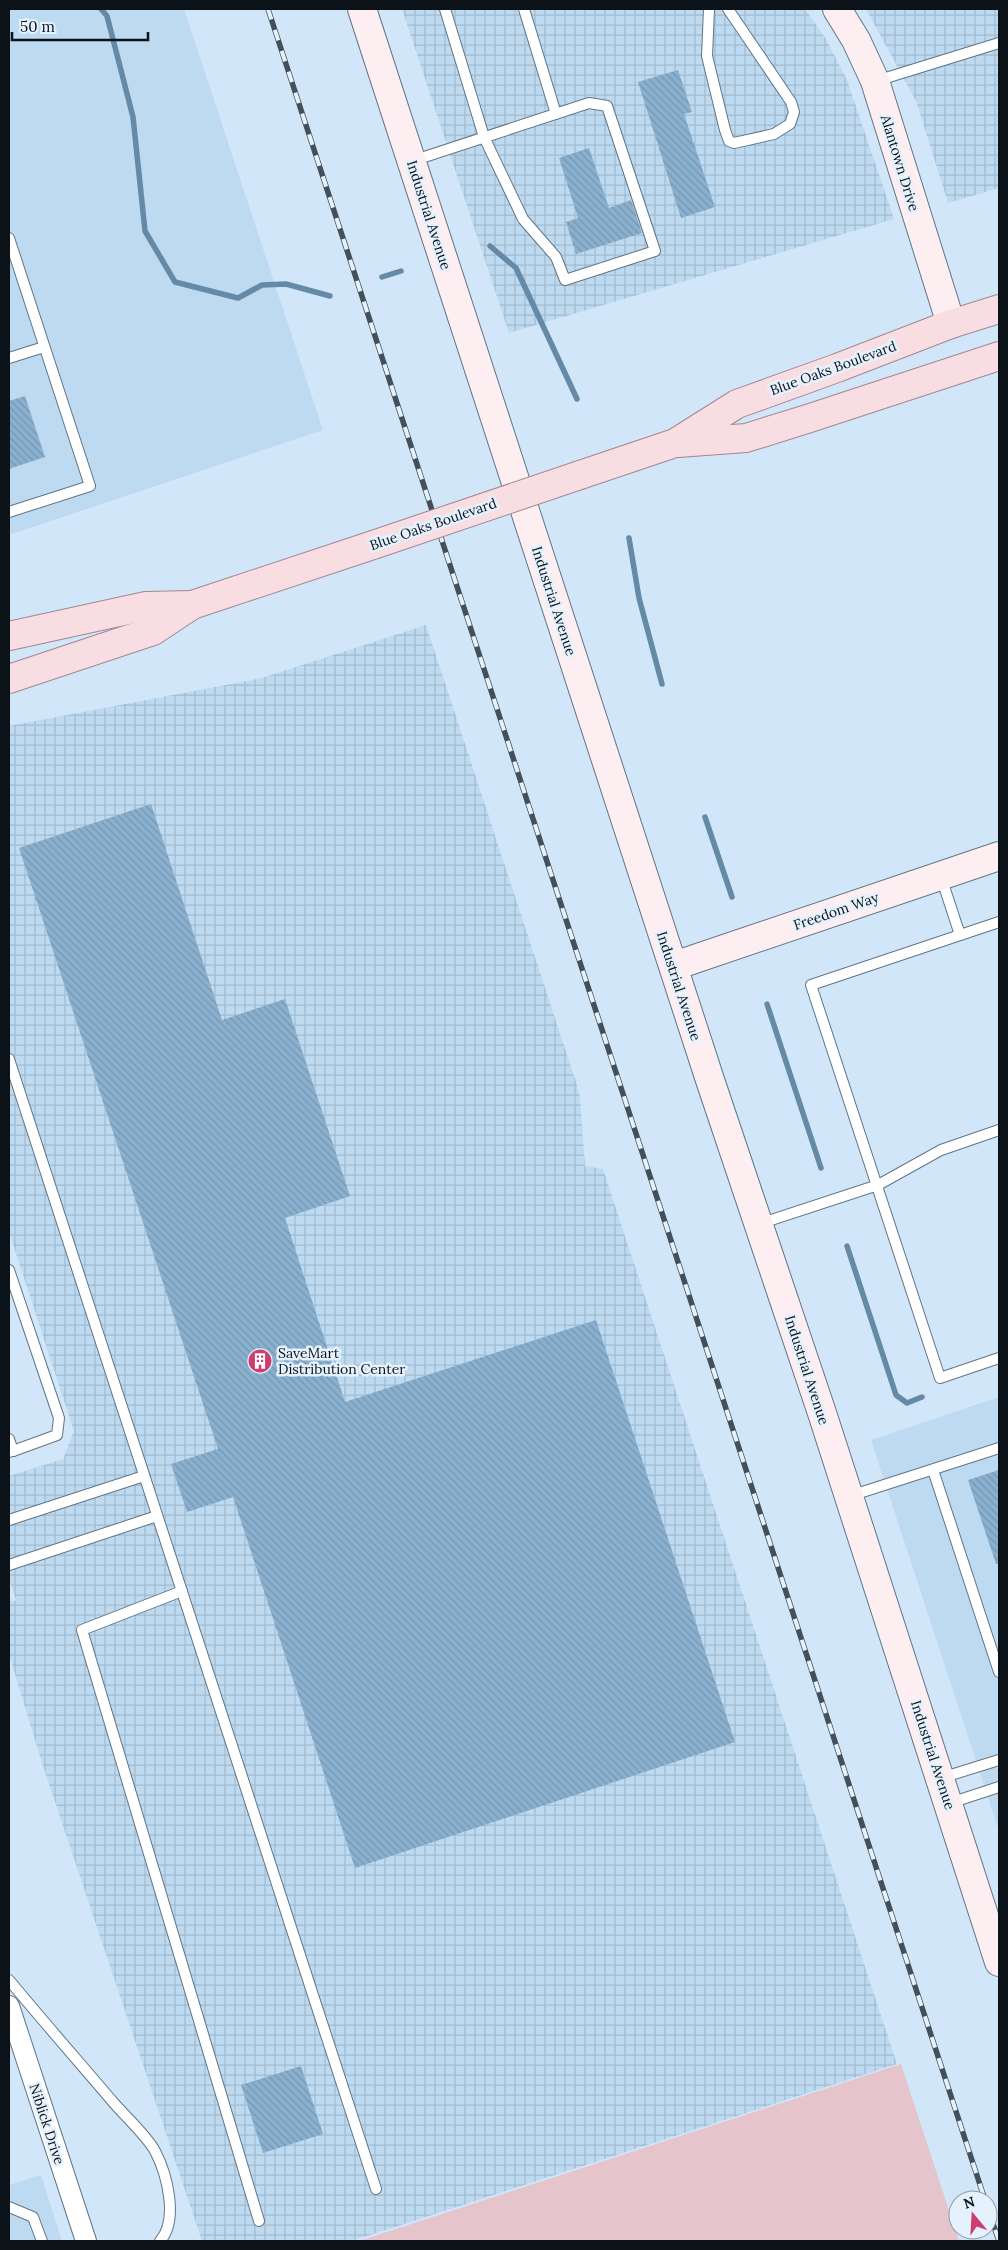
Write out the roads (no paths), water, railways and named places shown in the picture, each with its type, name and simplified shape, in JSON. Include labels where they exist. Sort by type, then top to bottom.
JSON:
[{"type":"main road","name":"Blue Oaks Boulevard","points":[[9,679],[153,631],[192,605],[674,443],[737,404],[951,324],[999,309]]},
{"type":"main road","name":"Blue Oaks Boulevard","points":[[674,443],[746,438],[999,356]]},
{"type":"main road","name":"Blue Oaks Boulevard","points":[[9,636],[146,606],[192,605]]},
{"type":"street","name":"Industrial Avenue","points":[[362,9],[710,1080],[941,1778],[999,1962]]},
{"type":"street","name":"Alantown Drive","points":[[837,9],[856,40],[875,81],[951,324]]},
{"type":"street","name":"Freedom Way","points":[[674,966],[999,856]]},
{"type":"street","name":"Niblick Drive","points":[[10,2013],[86,2241]]},
{"type":"lane","points":[[412,161],[484,137],[589,103],[607,106],[655,251],[565,280],[556,257],[522,219],[484,137],[445,9]]},
{"type":"lane","points":[[524,9],[556,114]]},
{"type":"lane","points":[[709,9],[707,56],[725,130],[729,141],[734,143],[774,134],[790,124],[794,112],[790,102],[728,9]]},
{"type":"lane","points":[[875,81],[999,43]]},
{"type":"lane","points":[[9,238],[90,486],[9,512]]},
{"type":"lane","points":[[9,358],[44,347]]},
{"type":"lane","points":[[941,876],[960,935]]},
{"type":"lane","points":[[999,922],[811,985],[940,1378],[999,1358]]},
{"type":"lane","points":[[9,1059],[376,2189]]},
{"type":"lane","points":[[758,1224],[878,1185],[941,1150],[999,1130]]},
{"type":"lane","points":[[9,1270],[59,1418],[57,1435],[11,1452],[9,1439]]},
{"type":"lane","points":[[849,1497],[999,1448]]},
{"type":"lane","points":[[933,1470],[999,1672]]},
{"type":"lane","points":[[9,1520],[144,1476]]},
{"type":"lane","points":[[9,1565],[157,1516]]},
{"type":"lane","points":[[182,1591],[82,1630],[259,2221]]},
{"type":"lane","points":[[941,1778],[999,1760]]},
{"type":"lane","points":[[949,1804],[999,1786]]},
{"type":"lane","points":[[9,1980],[154,2150],[169,2193],[171,2208],[170,2223],[160,2241]]},
{"type":"lane","points":[[9,2207],[33,2217],[42,2241]]},
{"type":"waterway","points":[[101,9],[107,16],[133,117],[145,231],[175,282],[238,298],[262,285],[286,284],[330,296]]},
{"type":"waterway","points":[[490,246],[516,268],[577,399]]},
{"type":"waterway","points":[[382,277],[401,271]]},
{"type":"waterway","points":[[629,538],[639,598],[662,684]]},
{"type":"waterway","points":[[705,817],[732,897]]},
{"type":"waterway","points":[[767,1004],[821,1168]]},
{"type":"waterway","points":[[847,1246],[896,1395],[907,1403],[922,1397]]},
{"type":"railway","points":[[268,9],[982,2190]]},
{"type":"place","name":"SaveMart Distribution Center","points":[[260,1361]]}]
